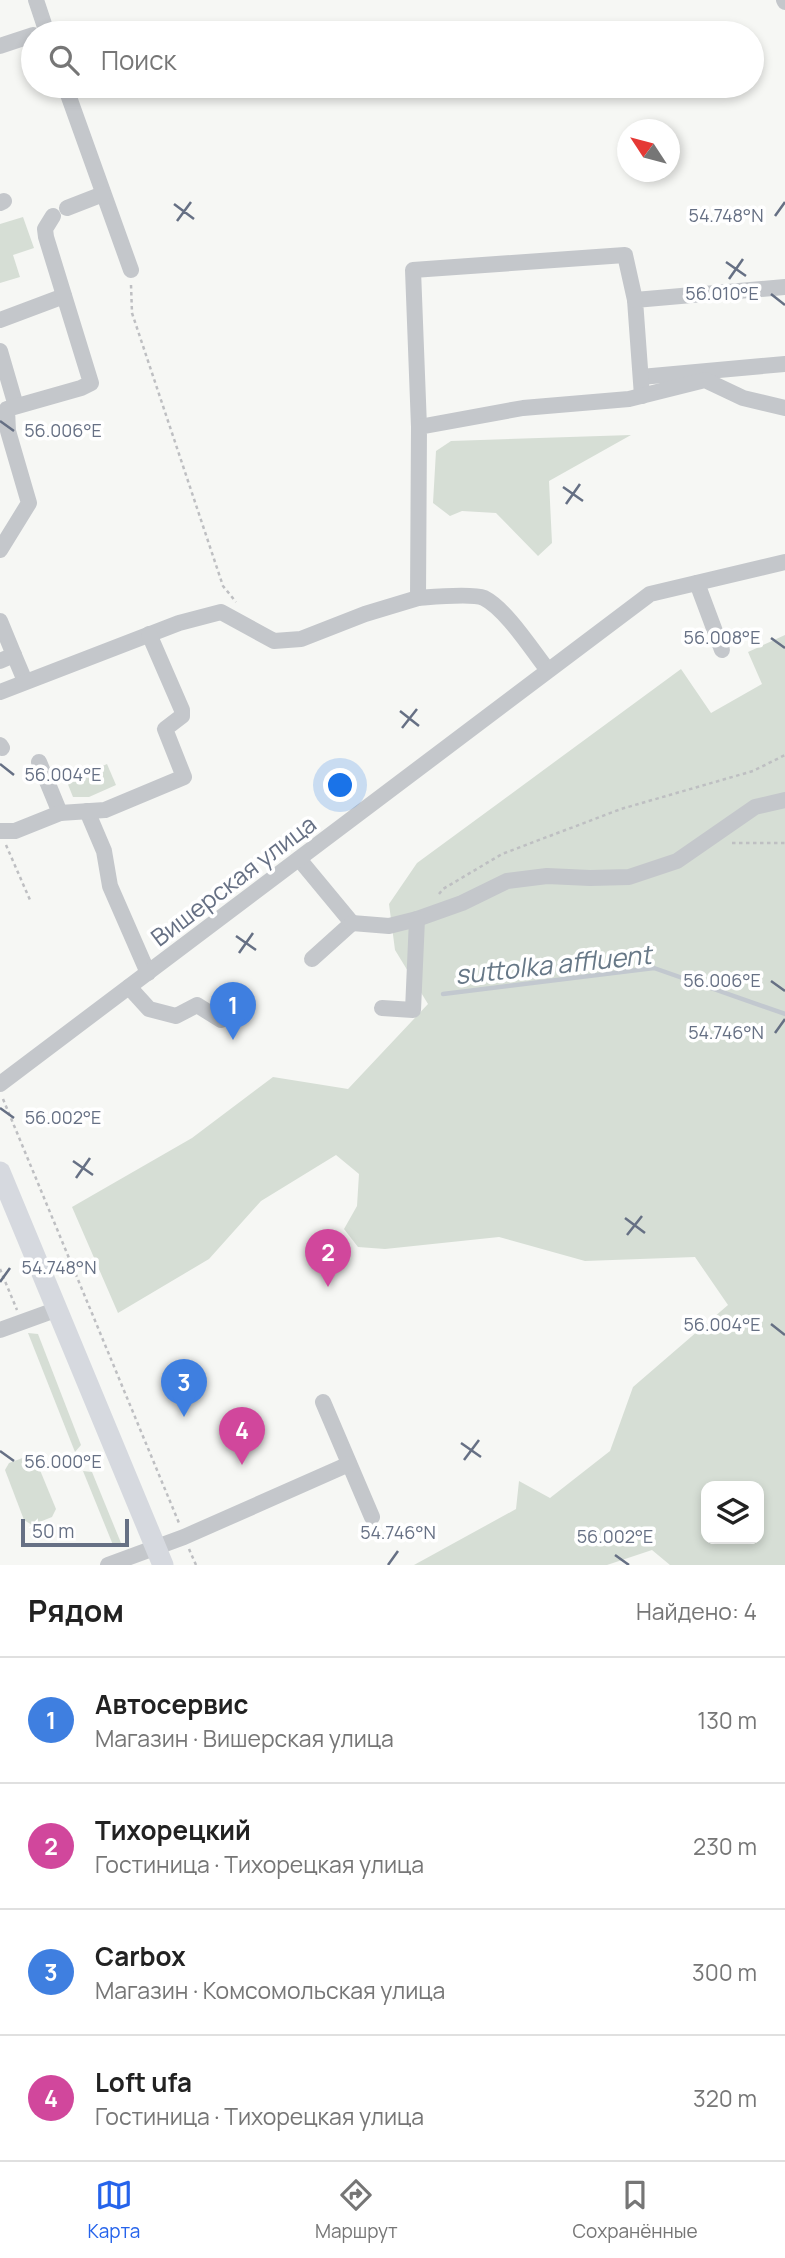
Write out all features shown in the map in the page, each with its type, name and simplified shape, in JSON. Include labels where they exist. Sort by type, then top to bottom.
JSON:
[{"type":"main road","points":[[0,1172],[159,1556]]},
{"type":"street","points":[[36,0],[39,21]]},
{"type":"street","points":[[0,46],[21,39]]},
{"type":"street","points":[[69,98],[131,270]]},
{"type":"street","points":[[10,400],[81,388],[91,383],[45,229],[60,212],[103,194]]},
{"type":"street","points":[[418,597],[419,428],[413,270],[625,255],[635,300],[642,396]]},
{"type":"street","points":[[635,300],[785,287]]},
{"type":"street","points":[[0,320],[64,296]]},
{"type":"street","points":[[0,351],[10,400],[7,409],[8,431],[29,503],[0,550]]},
{"type":"street","points":[[641,377],[785,364]]},
{"type":"street","points":[[419,428],[523,408],[642,396],[705,380],[743,398],[785,408]]},
{"type":"street","name":"Вишерская улица","points":[[0,1084],[547,669],[650,594],[785,562]]},
{"type":"street","points":[[697,583],[722,650]]},
{"type":"street","points":[[0,692],[149,634],[221,611],[274,641],[301,639],[418,597],[484,598],[507,617],[547,669]]},
{"type":"street","points":[[0,621],[7,658],[25,681]]},
{"type":"street","points":[[0,831],[15,831],[60,813],[108,809],[184,777],[165,729],[182,716],[182,710],[149,634]]},
{"type":"street","points":[[39,762],[60,813]]},
{"type":"street","points":[[299,859],[352,923],[389,926],[462,903],[507,881],[547,876],[629,877],[677,861],[755,807],[785,800]]},
{"type":"street","points":[[87,811],[104,850],[110,886],[148,973]]},
{"type":"street","points":[[382,1008],[413,1010],[418,919]]},
{"type":"street","points":[[312,959],[352,923]]},
{"type":"street","points":[[129,987],[149,1009],[176,1016],[197,1005],[221,1020]]},
{"type":"street","points":[[0,1330],[58,1309]]},
{"type":"street","points":[[323,1402],[372,1517]]},
{"type":"street","points":[[108,1565],[159,1556],[184,1536],[349,1464]]},
{"type":"path","points":[[131,270],[132,313],[223,586],[240,608]]},
{"type":"path","points":[[418,919],[443,889],[502,854],[621,809],[753,771],[785,755]]},
{"type":"path","points":[[0,831],[30,900]]},
{"type":"path","points":[[722,843],[784,844]]},
{"type":"path","points":[[0,1091],[196,1565]]},
{"type":"path","points":[[0,1269],[22,1323]]},
{"type":"shaded area","points":[[23,217],[34,248],[13,255],[20,277],[0,283],[0,224]]},
{"type":"shaded area","points":[[631,435],[549,481],[552,543],[538,556],[496,513],[462,511],[450,516],[433,503],[436,451],[451,441]]},
{"type":"shaded area","points":[[785,635],[785,1565],[670,1565],[652,1550],[607,1565],[414,1565],[516,1509],[519,1481],[550,1498],[610,1451],[633,1387],[728,1305],[695,1257],[585,1261],[499,1237],[385,1249],[358,1247],[344,1229],[357,1206],[359,1174],[336,1155],[261,1201],[209,1259],[118,1313],[72,1207],[192,1138],[273,1077],[348,1089],[428,1004],[395,950],[389,904],[417,863],[681,669],[711,713],[762,684],[748,652]]},
{"type":"shaded area","points":[[107,764],[116,785],[89,797],[73,797],[67,782]]},
{"type":"shaded area","points":[[28,1333],[38,1334],[81,1445],[75,1452]]},
{"type":"shaded area","points":[[28,1456],[35,1458],[56,1509],[52,1517],[32,1525],[24,1520],[5,1470],[9,1463]]},
{"type":"shaded area","points":[[83,1471],[92,1472],[121,1543],[113,1545]]},
{"type":"waterway","name":"suttolka affluent","points":[[443,994],[654,968],[785,1014]]},
{"type":"place","name":"Автосервис","points":[[233,1040]]},
{"type":"place","name":"Тихорецкий","points":[[328,1287]]},
{"type":"place","name":"Carbox","points":[[184,1417]]},
{"type":"place","name":"Loft ufa","points":[[242,1465]]}]
